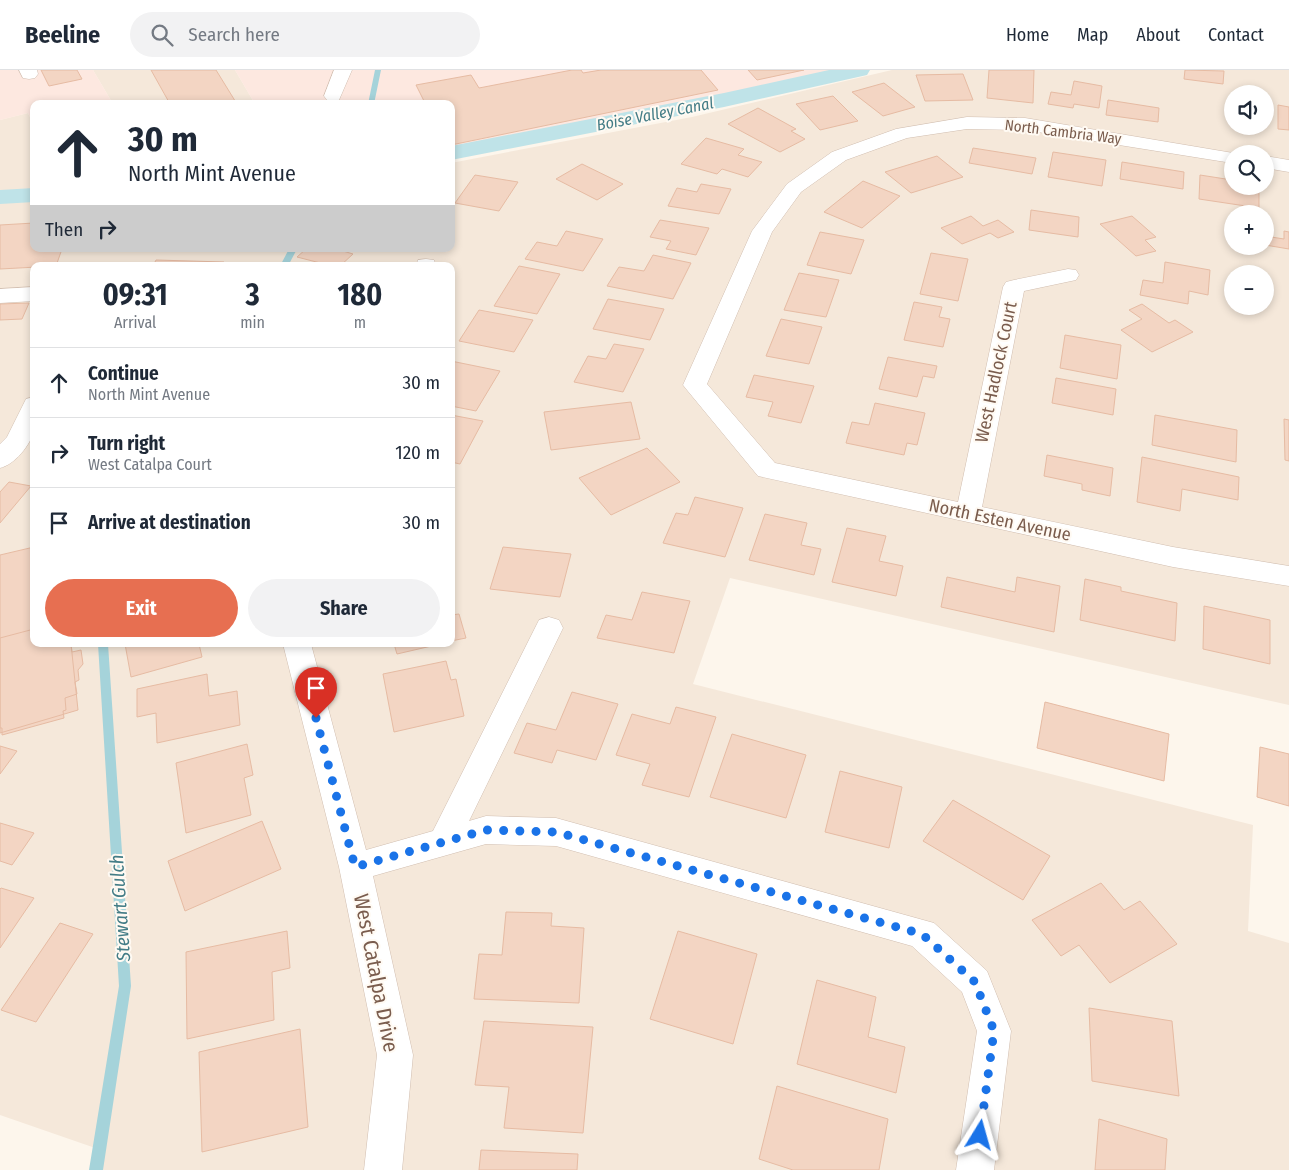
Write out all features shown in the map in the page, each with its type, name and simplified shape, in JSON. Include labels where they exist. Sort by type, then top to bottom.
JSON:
[{"type":"street","points":[[333,96],[343,70]]},
{"type":"street","name":"North Cambria Way","points":[[731,427],[695,385],[762,231],[794,188],[839,156],[903,133],[967,123],[1025,124],[1224,156]]},
{"type":"street","points":[[1274,164],[1289,166]]},
{"type":"street","name":"West Hadlock Court","points":[[968,513],[1014,286],[1068,275]]},
{"type":"street","points":[[0,296],[30,294]]},
{"type":"street","points":[[0,460],[16,441],[30,413]]},
{"type":"street","name":"North Esten Avenue","points":[[731,427],[767,470],[1173,557],[1289,576]]},
{"type":"street","points":[[444,841],[549,628]]},
{"type":"street","name":"West Catalpa Drive","points":[[298,647],[355,867],[395,1055],[382,1170]]},
{"type":"street","points":[[355,867],[486,830],[556,832],[922,934],[975,982],[994,1031],[975,1170]]},
{"type":"shaded area","points":[[0,70],[93,70],[111,100],[30,100],[30,117],[28,113],[0,120]]},
{"type":"shaded area","points":[[93,70],[235,70],[253,100],[111,100]]},
{"type":"shaded area","points":[[235,70],[852,70],[455,149],[455,100],[253,100]]},
{"type":"shaded area","points":[[892,70],[1289,70],[1289,705],[730,578],[693,684],[1253,825],[1248,931],[1289,943],[1289,1170],[91,1170],[101,1150],[0,1115],[0,120],[28,113],[30,117],[30,252],[455,252],[455,162],[692,117]]},
{"type":"building","points":[[41,70],[77,70],[82,79],[49,86]]},
{"type":"building","points":[[151,70],[216,70],[235,100],[168,100]]},
{"type":"building","points":[[572,70],[581,70],[583,73],[601,70],[701,70],[718,90],[455,144],[455,100],[424,100],[416,85],[471,75],[479,88]]},
{"type":"building","points":[[748,70],[804,70],[757,80]]},
{"type":"building","points":[[989,70],[1034,70],[1033,103],[987,98]]},
{"type":"building","points":[[1185,70],[1224,71],[1223,84],[1184,79]]},
{"type":"building","points":[[963,74],[973,100],[925,101],[916,75]]},
{"type":"building","points":[[1074,81],[1102,86],[1099,108],[1074,104],[1073,108],[1048,104],[1051,92],[1071,95]]},
{"type":"building","points":[[884,83],[915,107],[883,116],[852,92]]},
{"type":"building","points":[[833,96],[858,121],[820,130],[796,104]]},
{"type":"building","points":[[1108,100],[1159,108],[1158,122],[1106,115]]},
{"type":"building","points":[[1278,105],[1289,107],[1289,130],[1278,129]]},
{"type":"building","points":[[758,108],[796,129],[791,131],[805,139],[780,152],[728,124]]},
{"type":"building","points":[[706,138],[744,149],[738,155],[762,162],[748,177],[722,169],[717,174],[681,164]]},
{"type":"building","points":[[973,148],[1036,158],[1032,174],[969,163]]},
{"type":"building","points":[[1053,152],[1106,160],[1102,186],[1048,177]]},
{"type":"building","points":[[937,156],[963,177],[911,193],[885,172]]},
{"type":"building","points":[[1122,162],[1184,172],[1183,189],[1120,179]]},
{"type":"building","points":[[582,164],[623,184],[597,200],[556,179]]},
{"type":"building","points":[[475,175],[518,182],[499,211],[455,203]]},
{"type":"building","points":[[1200,175],[1224,179],[1224,195],[1259,195],[1259,205],[1239,205],[1199,199]]},
{"type":"building","points":[[863,181],[900,196],[862,228],[824,212]]},
{"type":"building","points":[[701,184],[731,189],[719,214],[668,206],[677,188],[697,192]]},
{"type":"building","points":[[1031,210],[1079,217],[1078,237],[1029,230]]},
{"type":"building","points":[[971,216],[983,226],[998,220],[1014,232],[998,238],[990,233],[962,244],[941,228]]},
{"type":"building","points":[[1132,216],[1156,237],[1145,240],[1156,251],[1136,256],[1100,224]]},
{"type":"building","points":[[660,220],[709,228],[696,255],[666,249],[671,241],[650,237]]},
{"type":"building","points":[[30,223],[30,252],[61,252],[57,262],[30,262],[30,267],[0,269],[0,225]]},
{"type":"building","points":[[566,231],[603,239],[583,271],[525,259],[537,242],[557,246]]},
{"type":"building","points":[[1284,231],[1289,232],[1289,249],[1274,246],[1274,237],[1284,239]]},
{"type":"building","points":[[820,232],[864,240],[851,274],[807,265]]},
{"type":"building","points":[[303,252],[346,252],[353,254],[344,262],[316,262],[297,257]]},
{"type":"building","points":[[931,253],[968,259],[958,301],[920,294]]},
{"type":"building","points":[[653,255],[691,263],[673,299],[607,286],[619,267],[644,271]]},
{"type":"building","points":[[156,260],[224,262],[155,262]]},
{"type":"building","points":[[1165,262],[1210,270],[1208,295],[1189,291],[1188,304],[1140,295],[1143,280],[1163,283]]},
{"type":"building","points":[[519,266],[560,274],[537,314],[494,306]]},
{"type":"building","points":[[799,273],[839,280],[826,317],[784,310]]},
{"type":"building","points":[[608,299],[664,309],[650,340],[593,329]]},
{"type":"building","points":[[914,302],[942,307],[939,317],[950,319],[943,347],[904,340]]},
{"type":"building","points":[[29,303],[22,319],[0,320],[0,304]]},
{"type":"building","points":[[1142,304],[1169,323],[1175,320],[1193,332],[1152,352],[1121,330],[1142,319],[1129,310]]},
{"type":"building","points":[[479,310],[533,320],[514,352],[459,341]]},
{"type":"building","points":[[781,319],[822,327],[809,364],[766,356]]},
{"type":"building","points":[[1065,335],[1121,345],[1117,379],[1060,368]]},
{"type":"building","points":[[614,344],[644,349],[623,392],[574,382],[588,356],[606,359]]},
{"type":"building","points":[[888,357],[937,366],[934,378],[923,376],[917,397],[879,389]]},
{"type":"building","points":[[455,362],[500,371],[476,411],[455,407]]},
{"type":"building","points":[[754,375],[814,386],[801,423],[768,416],[773,402],[746,397]]},
{"type":"building","points":[[1056,378],[1116,389],[1113,415],[1052,403]]},
{"type":"building","points":[[631,402],[640,439],[551,450],[544,412]]},
{"type":"building","points":[[875,403],[925,413],[917,445],[907,443],[904,455],[846,443],[852,422],[869,425]]},
{"type":"building","points":[[1155,415],[1237,430],[1236,462],[1152,445]]},
{"type":"building","points":[[455,416],[483,421],[460,464],[455,463]]},
{"type":"building","points":[[1284,419],[1289,420],[1289,461],[1285,460]]},
{"type":"building","points":[[647,448],[680,482],[611,515],[579,478]]},
{"type":"building","points":[[1047,455],[1113,468],[1110,496],[1082,490],[1082,484],[1044,476]]},
{"type":"building","points":[[1142,457],[1239,477],[1238,500],[1182,489],[1180,511],[1137,502]]},
{"type":"building","points":[[9,482],[30,486],[0,523],[0,492]]},
{"type":"building","points":[[695,497],[743,508],[725,557],[663,543],[676,513],[688,515]]},
{"type":"building","points":[[765,514],[807,523],[801,545],[821,549],[814,575],[749,560]]},
{"type":"building","points":[[847,528],[886,536],[879,561],[903,566],[896,596],[832,582]]},
{"type":"building","points":[[503,547],[571,554],[560,597],[490,589]]},
{"type":"building","points":[[30,548],[30,647],[71,647],[78,710],[0,733],[0,555]]},
{"type":"building","points":[[947,577],[1015,592],[1017,577],[1060,586],[1054,632],[941,607]]},
{"type":"building","points":[[1085,579],[1121,587],[1121,591],[1177,603],[1175,641],[1080,620]]},
{"type":"building","points":[[642,592],[690,601],[674,653],[597,638],[606,615],[632,620]]},
{"type":"building","points":[[1204,606],[1270,620],[1270,664],[1203,649]]},
{"type":"building","points":[[455,614],[459,614],[466,638],[455,640]]},
{"type":"building","points":[[30,630],[30,647],[71,647],[72,652],[81,650],[83,664],[78,670],[79,680],[75,682],[77,694],[65,698],[66,710],[63,711],[64,718],[2,735],[2,728],[0,728],[0,638]]},
{"type":"building","points":[[126,647],[200,647],[202,657],[131,677]]},
{"type":"building","points":[[395,647],[427,647],[397,654]]},
{"type":"building","points":[[446,661],[451,680],[456,679],[464,716],[394,732],[383,674]]},
{"type":"building","points":[[207,674],[209,696],[237,691],[240,725],[157,743],[156,713],[137,717],[137,689]]},
{"type":"building","points":[[572,692],[618,704],[596,760],[557,750],[552,763],[514,753],[527,723],[556,730]]},
{"type":"building","points":[[1045,702],[1169,734],[1164,781],[1037,748]]},
{"type":"building","points":[[676,707],[716,717],[689,797],[642,785],[650,764],[616,755],[632,714],[670,724]]},
{"type":"building","points":[[732,734],[806,755],[786,818],[710,797]]},
{"type":"building","points":[[247,744],[253,775],[244,778],[251,815],[186,833],[176,763]]},
{"type":"building","points":[[0,746],[17,751],[0,774]]},
{"type":"building","points":[[1260,747],[1289,754],[1289,806],[1257,797]]},
{"type":"building","points":[[840,771],[902,787],[889,848],[825,832]]},
{"type":"building","points":[[953,800],[1050,856],[1023,900],[923,841]]},
{"type":"building","points":[[262,821],[281,869],[185,911],[168,861]]},
{"type":"building","points":[[0,823],[34,833],[12,865],[0,861]]},
{"type":"building","points":[[1101,883],[1124,910],[1140,901],[1177,944],[1110,983],[1079,945],[1061,956],[1032,920]]},
{"type":"building","points":[[0,889],[34,898],[0,948]]},
{"type":"building","points":[[506,912],[552,913],[551,926],[584,928],[579,1003],[474,999],[479,954],[502,955]]},
{"type":"building","points":[[60,923],[93,934],[36,1022],[1,1010]]},
{"type":"building","points":[[287,931],[290,968],[272,972],[274,1020],[187,1039],[186,952]]},
{"type":"building","points":[[678,931],[757,954],[733,1044],[650,1019]]},
{"type":"building","points":[[817,980],[876,997],[868,1037],[905,1047],[896,1093],[797,1064]]},
{"type":"building","points":[[1089,1008],[1172,1021],[1179,1096],[1092,1081]]},
{"type":"building","points":[[484,1021],[593,1027],[583,1133],[504,1128],[509,1087],[475,1085]]},
{"type":"building","points":[[300,1029],[308,1127],[202,1152],[199,1052]]},
{"type":"building","points":[[777,1086],[888,1119],[879,1170],[793,1170],[759,1159]]},
{"type":"building","points":[[1099,1119],[1167,1139],[1165,1170],[1095,1170]]},
{"type":"building","points":[[481,1150],[578,1154],[577,1170],[479,1170]]},
{"type":"waterway","name":"Stewart Gulch","points":[[372,100],[378,70]]},
{"type":"waterway","name":"Boise Valley Canal","points":[[455,152],[724,100],[859,70]]},
{"type":"waterway","name":"Boise Valley Canal","points":[[0,197],[30,195]]},
{"type":"waterway","name":"Stewart Gulch","points":[[286,262],[291,252]]},
{"type":"waterway","name":"Stewart Gulch","points":[[96,1170],[125,986],[103,647]]},
{"type":"route","points":[[316,718],[355,867],[486,830],[556,832],[922,934],[975,982],[994,1031],[980,1135]]}]
